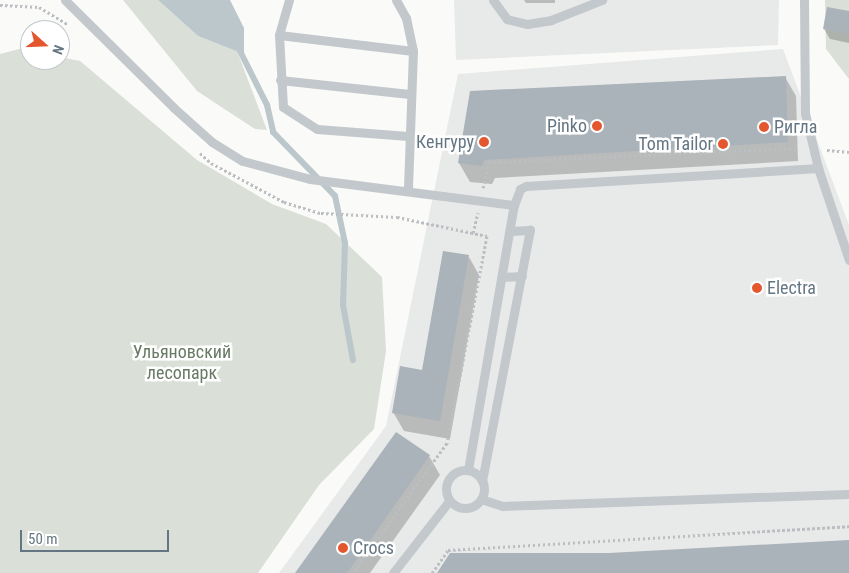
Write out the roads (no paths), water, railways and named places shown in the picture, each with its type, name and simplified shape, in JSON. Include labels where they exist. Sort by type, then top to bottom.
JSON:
[{"type":"lane","points":[[65,0],[212,142],[243,161],[310,179],[481,199],[514,205]]},
{"type":"lane","points":[[289,0],[279,35],[283,107],[317,129],[408,136]]},
{"type":"lane","points":[[396,0],[406,18],[413,51],[409,94],[408,190]]},
{"type":"lane","points":[[493,0],[507,19],[526,24],[551,20],[602,0]]},
{"type":"lane","points":[[804,0],[805,113],[812,149],[849,260]]},
{"type":"lane","points":[[279,35],[413,51]]},
{"type":"lane","points":[[280,80],[409,94]]},
{"type":"lane","points":[[468,470],[514,205],[520,189],[533,184],[818,168]]},
{"type":"lane","points":[[482,499],[482,481],[530,230],[510,231]]},
{"type":"lane","points":[[502,277],[522,276]]},
{"type":"lane","points":[[494,322],[513,321]]},
{"type":"lane","points":[[486,368],[504,367]]},
{"type":"lane","points":[[477,417],[495,416]]},
{"type":"lane","points":[[469,460],[486,460]]},
{"type":"lane","points":[[482,481],[468,470],[460,471],[448,480],[446,494],[449,501],[455,506],[470,508],[482,499]]},
{"type":"lane","points":[[482,499],[502,506],[849,494]]},
{"type":"lane","points":[[393,573],[449,501]]},
{"type":"waterway","points":[[239,49],[267,105],[273,132],[335,196],[345,243],[343,305],[353,360]]},
{"type":"place","name":"Pinko","points":[[597,126]]},
{"type":"place","name":"Ригла","points":[[764,127]]},
{"type":"place","name":"Кенгуру","points":[[484,142]]},
{"type":"place","name":"Tom Tailor","points":[[723,144]]},
{"type":"place","name":"Electra","points":[[757,288]]},
{"type":"place","name":"Crocs","points":[[343,548]]},
{"type":"park label","name":"Ульяновский лесопарк","points":[[182,363]]}]
